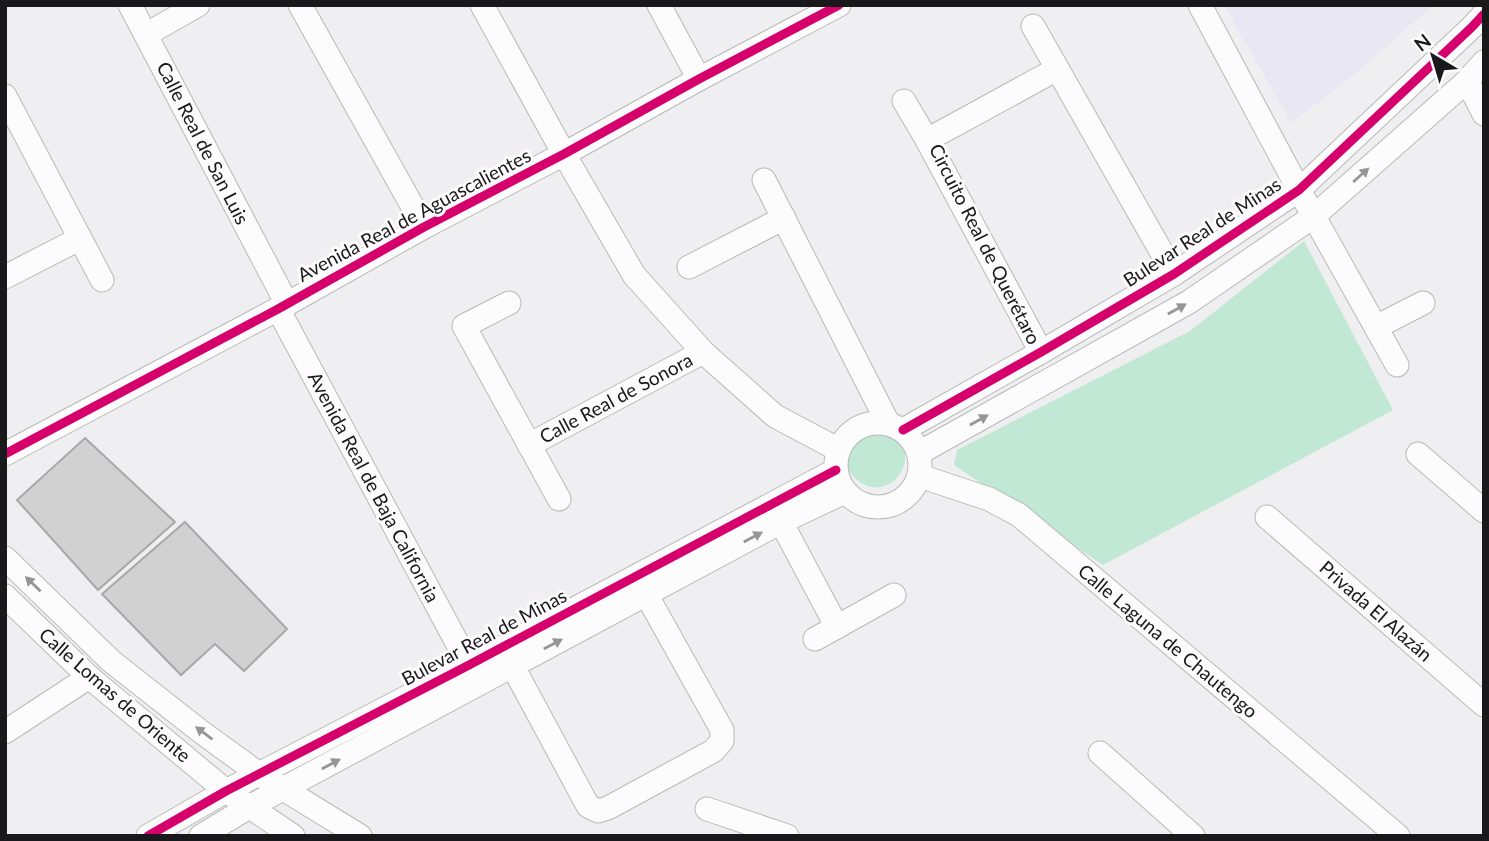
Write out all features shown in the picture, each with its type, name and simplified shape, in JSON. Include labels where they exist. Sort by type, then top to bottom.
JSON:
[{"type":"street","name":"Calle Real de San Luis","points":[[130,5],[283,306]]},
{"type":"street","points":[[147,34],[198,5]]},
{"type":"street","points":[[300,5],[424,227]]},
{"type":"street","points":[[482,5],[634,275],[703,352],[775,416],[837,460]]},
{"type":"street","points":[[659,5],[699,79]]},
{"type":"street","points":[[1200,5],[1396,365]]},
{"type":"street","name":"Avenida Real de Aguascalientes","points":[[5,454],[835,6]]},
{"type":"street","name":"Bulevar Real de Minas","points":[[895,427],[1041,352],[1174,274],[1299,190],[1484,14]]},
{"type":"street","points":[[1032,26],[1174,274]]},
{"type":"street","points":[[919,453],[1189,302],[1314,216],[1484,62]]},
{"type":"street","name":"Circuito Real de Querétaro","points":[[1041,352],[927,140],[1057,69]]},
{"type":"street","points":[[1466,81],[1484,114]]},
{"type":"street","points":[[6,101],[102,280]]},
{"type":"street","points":[[904,101],[927,140]]},
{"type":"street","points":[[764,180],[895,427]]},
{"type":"street","points":[[689,267],[784,218]]},
{"type":"street","points":[[5,278],[79,239]]},
{"type":"street","points":[[509,303],[464,327],[559,499]]},
{"type":"street","points":[[1376,327],[1423,303]]},
{"type":"street","name":"Avenida Real de Baja California","points":[[283,306],[469,665]]},
{"type":"street","name":"Calle Real de Sonora","points":[[529,444],[703,352]]},
{"type":"street","points":[[876,422],[895,427],[913,440],[919,453],[920,476],[915,487],[906,498],[895,505],[868,507],[856,502],[839,482],[837,460],[845,439],[864,425],[876,422]]},
{"type":"street","points":[[1418,454],[1484,511]]},
{"type":"street","name":"Bulevar Real de Minas","points":[[162,833],[226,791],[469,665],[837,460]]},
{"type":"street","name":"Calle Laguna de Chautengo","points":[[920,476],[989,499],[1020,515],[1398,836]]},
{"type":"street","name":"Bulevar Real de Minas","points":[[201,836],[249,807],[512,665],[781,522],[845,492]]},
{"type":"street","name":"Privada El Alazán","points":[[1267,517],[1484,705]]},
{"type":"street","points":[[781,522],[837,627]]},
{"type":"street","name":"Calle Lomas de Oriente","points":[[5,558],[111,661],[200,731],[259,774],[360,836]]},
{"type":"street","points":[[512,665],[588,806],[598,811],[608,808],[713,751],[722,741],[722,730],[646,594]]},
{"type":"street","points":[[815,639],[894,595]]},
{"type":"street","name":"Calle Lomas de Oriente","points":[[5,597],[89,677],[226,791],[293,836]]},
{"type":"street","points":[[5,732],[89,677]]},
{"type":"street","points":[[1100,753],[1193,836]]},
{"type":"street","points":[[707,808],[787,836]]},
{"type":"shaded area","points":[[1224,5],[1433,5],[1359,71],[1291,123]]},
{"type":"green space","points":[[1304,241],[1393,410],[1103,565],[954,465],[957,450],[1190,331]]},
{"type":"green space","points":[[881,425],[896,436],[904,448],[905,461],[901,473],[893,482],[882,487],[869,486],[856,479],[849,471],[844,458],[844,443],[869,427]]},
{"type":"building","points":[[85,438],[175,522],[98,590],[17,500]]},
{"type":"building","points":[[185,522],[287,629],[244,671],[215,644],[181,675],[102,594]]},
{"type":"cycle path","points":[[5,454],[839,5]]},
{"type":"cycle path","points":[[903,430],[1174,274],[1299,190],[1484,14]]},
{"type":"cycle path","points":[[148,836],[226,791],[836,470]]}]
